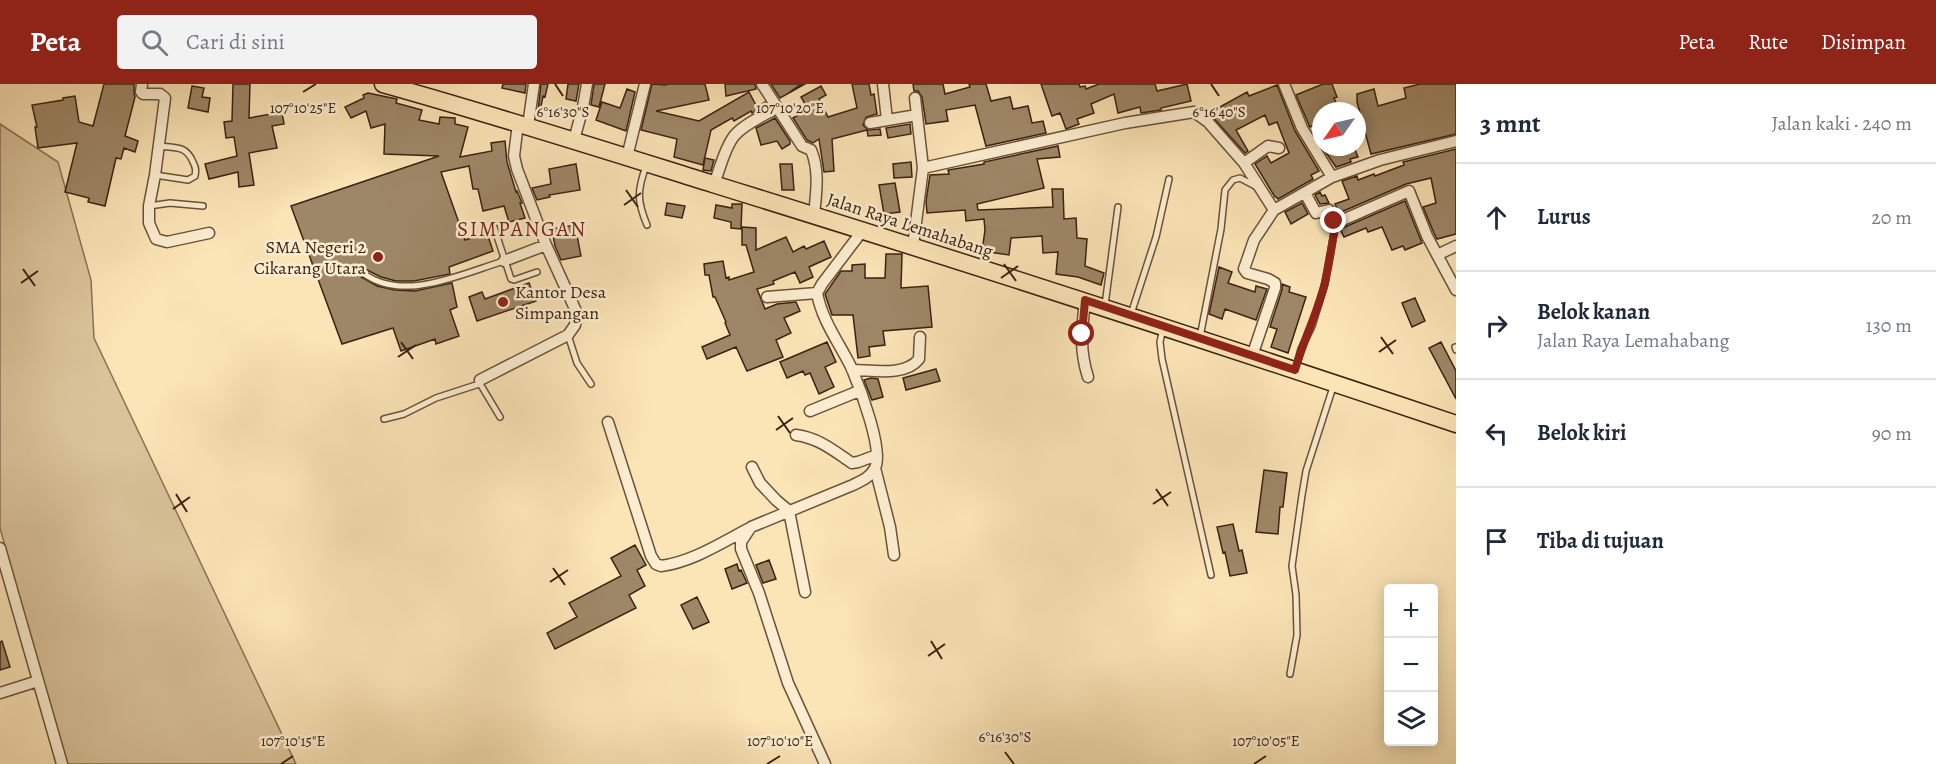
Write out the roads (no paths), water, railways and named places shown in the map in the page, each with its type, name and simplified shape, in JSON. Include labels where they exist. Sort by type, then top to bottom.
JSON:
[{"type":"main road","name":"Jalan Raya Lemahabang","points":[[383,84],[406,87],[1085,300],[1456,424]]},
{"type":"street","points":[[142,84],[142,93],[160,94],[165,98],[149,206],[149,223],[156,239],[167,242],[209,233]]},
{"type":"street","points":[[480,382],[568,335],[574,325],[576,311],[546,245],[513,156],[534,84]]},
{"type":"street","points":[[574,140],[587,84]]},
{"type":"street","points":[[627,157],[645,84]]},
{"type":"street","points":[[762,84],[802,146],[811,150],[816,161],[814,215]]},
{"type":"street","points":[[883,84],[887,120]]},
{"type":"street","points":[[1284,84],[1302,128],[1332,177]]},
{"type":"street","points":[[913,246],[923,168],[915,98]]},
{"type":"street","points":[[714,184],[734,136],[777,108]]},
{"type":"street","points":[[923,168],[1125,123],[1194,112],[1208,122],[1244,163],[1274,210]]},
{"type":"street","points":[[870,123],[917,115]]},
{"type":"street","points":[[1252,356],[1275,283],[1247,273],[1244,269],[1254,240],[1274,210],[1332,177],[1380,160],[1456,141]]},
{"type":"street","points":[[1244,163],[1268,146],[1279,148]]},
{"type":"street","points":[[1305,193],[1316,213],[1329,210],[1336,222],[1409,191],[1427,236],[1456,290]]},
{"type":"street","points":[[863,231],[817,293],[822,313],[852,370],[870,418],[877,454],[875,468],[894,555]]},
{"type":"street","points":[[504,261],[546,245]]},
{"type":"street","points":[[1437,255],[1456,246]]},
{"type":"street","points":[[767,297],[817,293]]},
{"type":"street","points":[[1085,300],[1082,360],[1088,377]]},
{"type":"street","points":[[852,370],[891,370],[912,365],[919,359],[920,337]]},
{"type":"street","points":[[810,411],[860,391]]},
{"type":"street","points":[[608,422],[651,556],[656,564],[661,566],[678,563],[751,527],[853,485],[868,477],[875,468]]},
{"type":"street","points":[[796,435],[809,437],[824,444],[852,463],[877,454]]},
{"type":"street","points":[[752,467],[760,483],[789,511],[805,592]]},
{"type":"street","points":[[751,527],[741,542],[741,549],[759,593],[788,683],[825,764]]},
{"type":"street","points":[[0,548],[5,583],[38,681],[62,764]]},
{"type":"street","points":[[0,693],[38,681]]},
{"type":"lane","points":[[155,175],[188,180],[195,176],[196,169],[189,153],[182,148],[158,146]]},
{"type":"lane","points":[[647,163],[640,182],[638,198],[647,225]]},
{"type":"lane","points":[[1200,339],[1221,229],[1225,190],[1233,180],[1240,178],[1260,188]]},
{"type":"lane","points":[[1130,315],[1156,237],[1169,179]]},
{"type":"lane","points":[[149,206],[181,203],[203,206]]},
{"type":"lane","points":[[1105,307],[1119,207]]},
{"type":"lane","points":[[1295,370],[1325,284],[1336,222]]},
{"type":"lane","points":[[493,224],[512,280],[537,272]]},
{"type":"lane","points":[[363,273],[384,284],[411,287],[504,261]]},
{"type":"lane","points":[[1164,327],[1160,342],[1162,359],[1211,575]]},
{"type":"lane","points":[[568,335],[577,363],[591,384]]},
{"type":"lane","points":[[384,419],[404,414],[436,398],[480,382],[500,417]]},
{"type":"lane","points":[[1290,674],[1296,635],[1296,596],[1292,566],[1302,495],[1306,471],[1334,383]]},
{"type":"place","name":"SMA Negeri 2 Cikarang Utara","points":[[378,257]]},
{"type":"place","name":"Kantor Desa Simpangan","points":[[503,302]]},
{"type":"district","name":"SIMPANGAN","points":[[522,229]]}]
